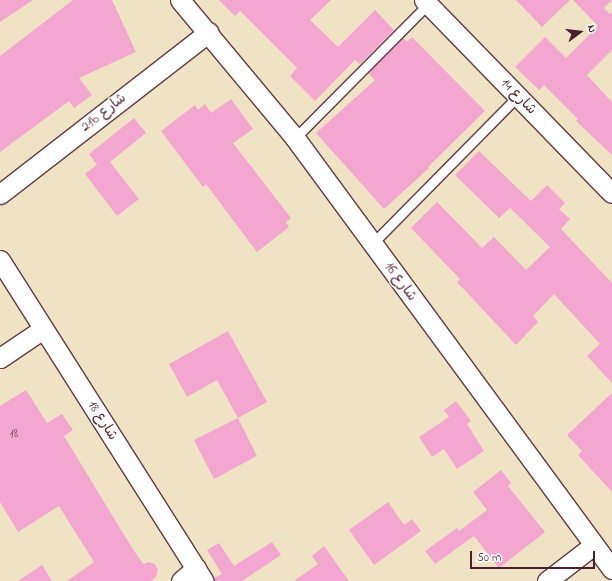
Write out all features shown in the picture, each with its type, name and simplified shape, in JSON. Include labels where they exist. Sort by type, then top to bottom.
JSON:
[{"type":"street","name":"شارع 16","points":[[180,0],[209,32],[295,138],[612,569]]},
{"type":"street","name":"شارع 14","points":[[426,2],[612,193]]},
{"type":"street","name":"21b شارع","points":[[0,194],[209,32]]},
{"type":"street","name":"شارع 18","points":[[0,260],[200,574]]},
{"type":"street","points":[[0,358],[43,329]]},
{"type":"street","points":[[548,581],[594,546]]},
{"type":"street","points":[[180,581],[200,574]]},
{"type":"lane","points":[[295,138],[426,2]]},
{"type":"lane","points":[[372,244],[518,96]]},
{"type":"building","points":[[0,0],[33,0],[0,22]]},
{"type":"building","points":[[73,0],[112,0],[136,52],[79,78],[92,95],[74,108],[69,101],[0,152],[0,56]]},
{"type":"building","points":[[219,0],[331,0],[310,20],[338,47],[375,10],[394,30],[360,64],[355,60],[315,101],[290,76],[297,68],[240,11],[235,16]]},
{"type":"building","points":[[516,0],[570,0],[542,27]]},
{"type":"building","points":[[573,0],[612,0],[604,8],[610,14],[612,12],[612,50],[587,75],[612,102],[612,155],[576,121],[578,119],[544,85],[539,90],[515,67],[545,37],[566,58],[598,26]]},
{"type":"building","points":[[412,37],[485,111],[428,167],[429,168],[384,209],[316,133],[375,80],[368,73],[403,38],[407,42]]},
{"type":"building","points":[[231,99],[253,129],[233,143],[291,218],[286,222],[289,227],[257,252],[206,184],[203,187],[161,131],[195,105],[198,110],[205,104],[211,113]]},
{"type":"building","points":[[134,118],[146,133],[110,162],[139,199],[117,216],[85,174],[97,165],[89,154]]},
{"type":"building","points":[[479,151],[531,201],[547,185],[565,203],[559,209],[570,219],[561,229],[612,283],[612,383],[587,356],[600,344],[554,294],[533,316],[538,322],[516,345],[457,282],[460,279],[411,228],[437,202],[482,248],[494,237],[526,270],[550,247],[510,208],[499,218],[455,175]]},
{"type":"building","points":[[228,331],[267,402],[238,418],[217,380],[187,397],[169,364]]},
{"type":"building","points":[[26,390],[47,423],[62,414],[73,430],[64,436],[129,543],[143,564],[149,562],[155,564],[158,570],[156,577],[151,581],[67,581],[94,562],[59,506],[18,532],[0,502],[0,406]]},
{"type":"building","points":[[612,393],[612,492],[578,455],[582,451],[567,435]]},
{"type":"building","points":[[456,401],[471,421],[467,424],[484,451],[457,469],[444,449],[432,457],[419,437],[449,417],[444,410]]},
{"type":"building","points":[[238,418],[257,456],[214,479],[194,440]]},
{"type":"building","points":[[501,470],[511,483],[508,486],[545,532],[499,568],[474,536],[435,564],[425,551],[457,528],[459,531],[487,510],[473,492]]},
{"type":"building","points":[[388,502],[404,525],[412,519],[421,531],[374,565],[349,530]]},
{"type":"building","points":[[272,542],[281,555],[242,581],[215,581],[214,578],[222,574],[207,550],[219,543],[234,566]]},
{"type":"building","points":[[324,546],[349,581],[294,581],[318,564],[312,556]]},
{"type":"building","points":[[42,565],[52,581],[18,581]]}]
